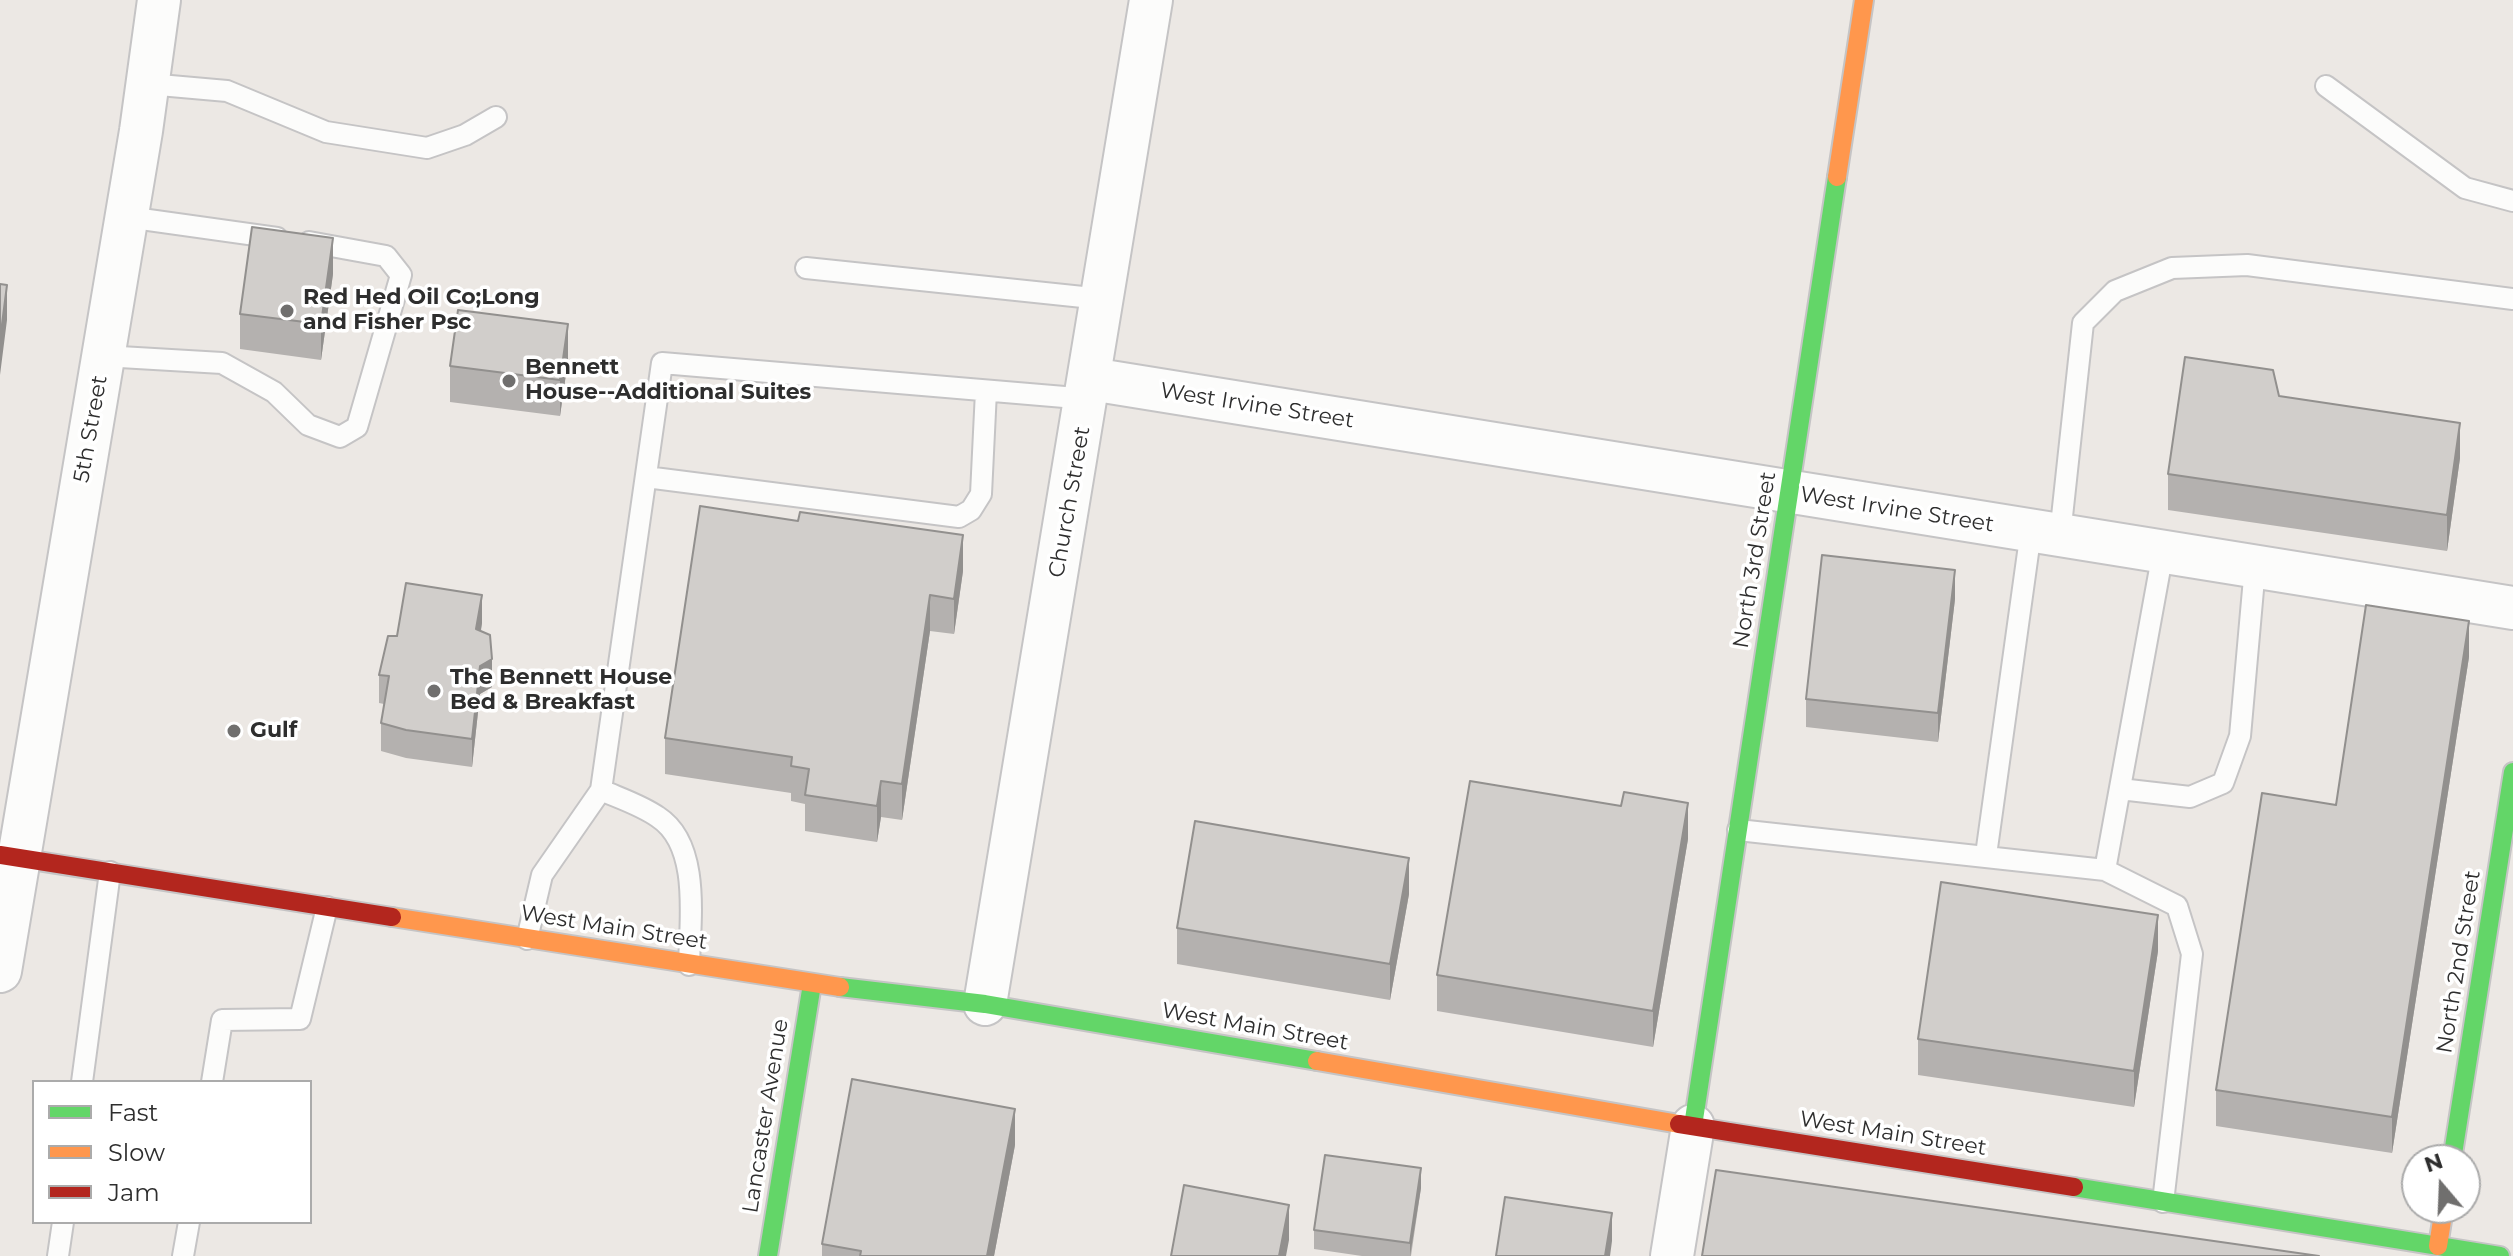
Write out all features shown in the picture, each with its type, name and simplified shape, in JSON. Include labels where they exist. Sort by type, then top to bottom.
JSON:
[{"type":"main road","name":"North 3rd Street","points":[[1693,1126],[1864,0]]},
{"type":"main road","name":"North 2nd Street","points":[[2455,1144],[2513,772]]},
{"type":"main road","name":"West Main Street","points":[[9,856],[812,984],[985,1004],[1693,1126],[2163,1202],[2439,1237],[2500,1256]]},
{"type":"main road","name":"Lancaster Avenue","points":[[768,1256],[812,984]]},
{"type":"street","name":"5th Street","points":[[0,971],[9,856],[103,356],[159,0]]},
{"type":"street","name":"Church Street","points":[[985,1004],[1151,0]]},
{"type":"street","name":"West Irvine Street","points":[[1089,389],[1790,493],[2513,608]]},
{"type":"street","points":[[1672,1256],[1693,1126]]},
{"type":"lane","points":[[148,84],[227,91],[326,132],[427,148],[465,135],[496,117]]},
{"type":"lane","points":[[2326,86],[2465,188],[2513,201]]},
{"type":"lane","points":[[103,356],[222,363],[274,392],[308,425],[340,437],[357,427],[401,275],[386,256],[127,217]]},
{"type":"lane","points":[[1986,855],[2083,323],[2115,291],[2172,268],[2247,265],[2513,299]]},
{"type":"lane","points":[[806,268],[1102,299]]},
{"type":"lane","points":[[527,939],[542,875],[601,790],[662,363],[986,391],[1089,389]]},
{"type":"lane","points":[[646,477],[959,517],[971,510],[981,494],[986,391]]},
{"type":"lane","points":[[2105,870],[2163,552]]},
{"type":"lane","points":[[2120,789],[2190,797],[2223,783],[2240,736],[2255,567]]},
{"type":"lane","points":[[601,790],[660,818],[679,844],[691,877],[689,965]]},
{"type":"lane","points":[[1738,830],[2105,870],[2177,906],[2192,954],[2163,1202]]},
{"type":"lane","points":[[82,1080],[110,872]]},
{"type":"lane","points":[[212,1080],[222,1020],[300,1019],[327,907]]},
{"type":"lane","points":[[58,1256],[63,1224]]},
{"type":"lane","points":[[183,1256],[189,1224]]},
{"type":"building","points":[[252,227],[333,238],[321,324],[240,314]]},
{"type":"building","points":[[0,284],[7,285],[0,340]]},
{"type":"building","points":[[458,310],[568,324],[560,380],[450,366]]},
{"type":"building","points":[[2185,357],[2273,370],[2279,396],[2460,423],[2447,515],[2168,474]]},
{"type":"building","points":[[700,506],[798,521],[800,512],[963,535],[954,599],[930,595],[902,784],[881,781],[877,806],[805,795],[809,769],[791,766],[792,757],[665,738]]},
{"type":"building","points":[[1822,555],[1955,570],[1938,713],[1806,699]]},
{"type":"building","name":"The Bennett House Bed & Breakfast","points":[[406,583],[482,595],[476,629],[490,635],[492,659],[480,666],[472,739],[406,730],[381,723],[389,676],[379,675],[388,636],[397,636]]},
{"type":"building","points":[[2366,605],[2469,621],[2392,1117],[2216,1090],[2262,793],[2336,805]]},
{"type":"building","points":[[1470,781],[1621,806],[1624,792],[1688,803],[1653,1011],[1437,975]]},
{"type":"building","points":[[1195,821],[1409,858],[1390,964],[1177,928]]},
{"type":"building","points":[[1941,882],[2158,915],[2134,1071],[1918,1039]]},
{"type":"building","points":[[852,1079],[1015,1109],[987,1256],[860,1256],[861,1251],[822,1244]]},
{"type":"building","points":[[1325,1155],[1421,1168],[1410,1243],[1314,1230]]},
{"type":"building","points":[[1716,1170],[2319,1256],[1702,1256]]},
{"type":"building","points":[[1184,1185],[1289,1205],[1279,1256],[1171,1256]]},
{"type":"building","points":[[1505,1197],[1612,1213],[1605,1256],[1496,1256]]},
{"type":"traffic: fast","points":[[1693,1126],[1837,177]]},
{"type":"traffic: fast","points":[[2455,1144],[2513,772]]},
{"type":"traffic: fast","points":[[768,1256],[812,984]]},
{"type":"traffic: fast","points":[[840,987],[985,1004],[1317,1061]]},
{"type":"traffic: fast","points":[[2074,1187],[2500,1256]]},
{"type":"traffic: slow","points":[[1837,177],[1864,0]]},
{"type":"traffic: slow","points":[[392,917],[840,987]]},
{"type":"traffic: slow","points":[[1317,1061],[1679,1124]]},
{"type":"traffic: slow","points":[[2438,1246],[2441,1224]]},
{"type":"traffic: jam","points":[[0,855],[392,917]]},
{"type":"traffic: jam","points":[[1679,1124],[2074,1187]]},
{"type":"place","name":"Red Hed Oil Co;Long and Fisher Psc","points":[[287,311]]},
{"type":"place","name":"Bennett House--Additional Suites","points":[[509,381]]},
{"type":"place","name":"The Bennett House Bed & Breakfast","points":[[434,691]]},
{"type":"place","name":"Gulf","points":[[234,731]]}]
